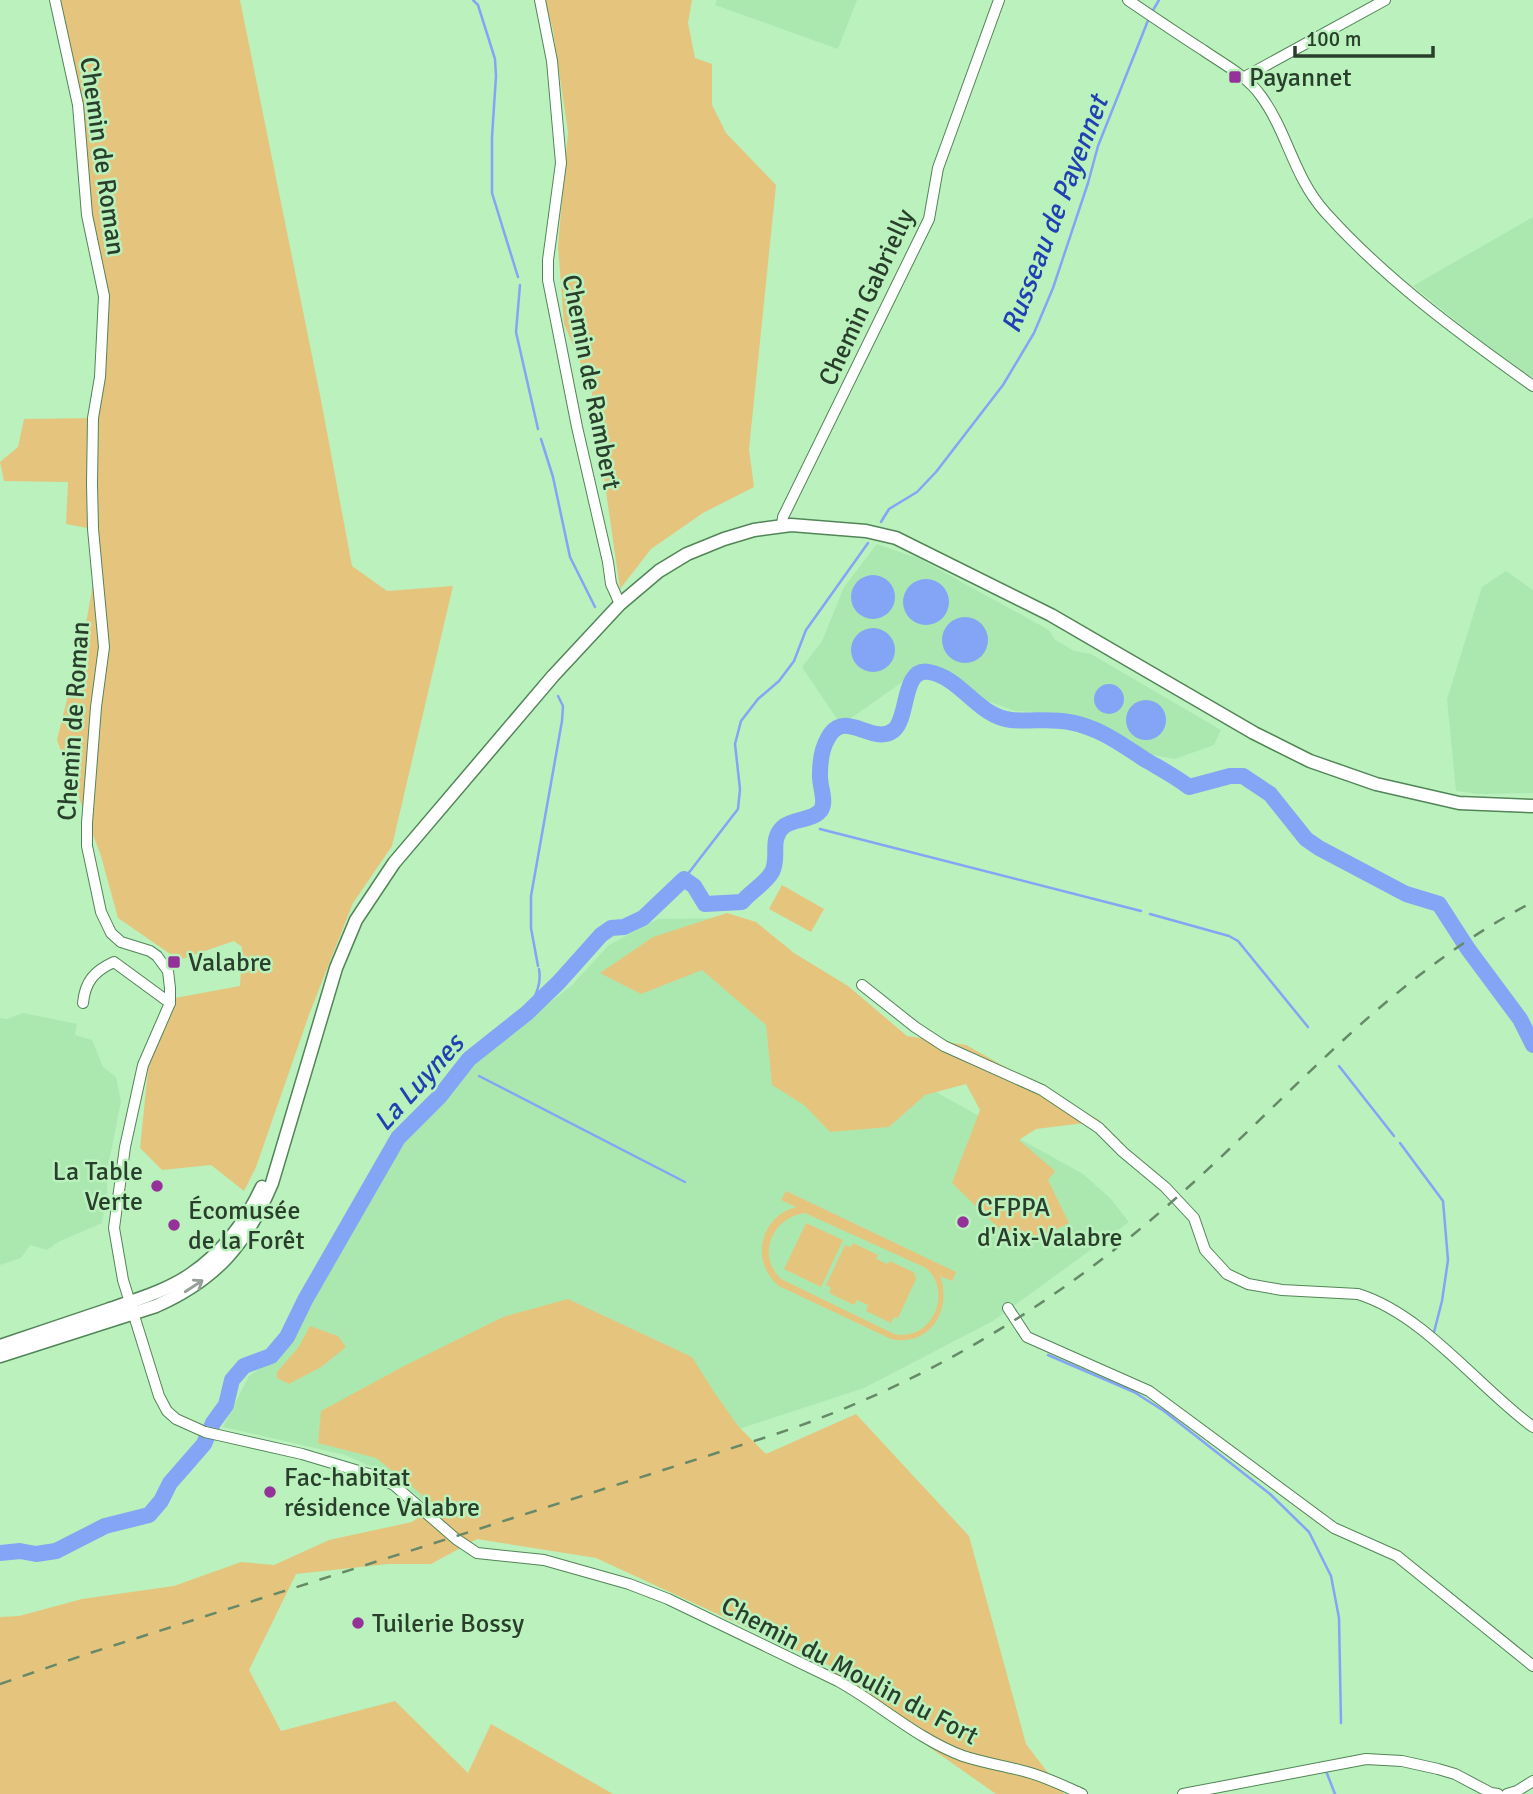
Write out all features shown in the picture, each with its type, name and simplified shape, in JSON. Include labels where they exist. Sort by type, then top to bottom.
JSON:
[{"type":"main road","points":[[0,1346],[175,1298],[195,1287],[232,1253],[249,1231],[264,1203],[336,968],[356,920],[369,898],[394,863],[553,676],[620,604],[659,570],[687,554],[724,539],[782,525],[866,530],[896,538],[1081,631],[1263,738],[1333,771],[1459,803],[1533,806]]},
{"type":"main road","points":[[0,1356],[132,1311]]},
{"type":"street","name":"Chemin de Roman","points":[[55,0],[78,105],[87,215],[104,296],[100,377],[93,418],[92,484],[93,529],[104,647],[86,823],[87,846],[101,912],[111,933],[121,942],[150,951],[163,963],[168,971],[170,1003]]},
{"type":"street","name":"Chemin de Rambert","points":[[540,0],[552,61],[561,163],[548,260],[548,280],[611,584],[620,604]]},
{"type":"street","name":"Chemin Gabrielly","points":[[782,525],[783,517],[929,219],[938,168],[999,0]]},
{"type":"street","points":[[1128,0],[1243,78],[1266,104],[1310,194],[1336,224],[1403,287],[1479,348],[1533,386]]},
{"type":"street","points":[[1243,78],[1385,0]]},
{"type":"street","points":[[83,1003],[85,987],[94,974],[114,962],[170,1003],[142,1065],[125,1147],[114,1228],[132,1311]]},
{"type":"street","points":[[862,985],[944,1046],[1041,1090],[1099,1128],[1165,1187],[1194,1218],[1205,1250],[1227,1274],[1248,1284],[1282,1290],[1335,1292],[1370,1298],[1416,1325],[1483,1387],[1533,1427]]},
{"type":"street","points":[[1008,1308],[1027,1337],[1149,1391],[1334,1528],[1397,1556],[1533,1666]]},
{"type":"street","name":"Chemin du Moulin du Fort","points":[[132,1311],[159,1396],[167,1411],[176,1419],[205,1432],[302,1454],[372,1475],[394,1485],[456,1539],[477,1553],[544,1560],[629,1584],[668,1599],[838,1681],[913,1730],[946,1748],[980,1761],[1027,1772],[1082,1794]]},
{"type":"street","points":[[1183,1794],[1366,1759],[1402,1761],[1438,1769],[1498,1794]]},
{"type":"street","points":[[1507,1794],[1533,1781]]},
{"type":"shaded area","points":[[55,0],[240,0],[352,566],[387,591],[453,586],[392,846],[353,903],[310,1012],[256,1167],[244,1191],[211,1165],[162,1170],[140,1148],[149,1061],[175,998],[240,986],[242,947],[234,941],[179,960],[118,918],[101,856],[57,740],[87,618],[97,560],[93,529],[66,524],[68,482],[4,481],[0,462],[18,447],[24,419],[93,418],[103,315],[87,215],[82,146]]},
{"type":"shaded area","points":[[545,0],[692,0],[688,23],[695,58],[712,64],[712,105],[726,133],[776,185],[749,449],[754,487],[703,513],[651,549],[620,589],[591,387],[564,324],[558,246],[568,132],[553,30]]},
{"type":"shaded area","points":[[717,0],[857,0],[838,49],[715,5]]},
{"type":"shaded area","points":[[1533,217],[1533,380],[1515,369],[1413,286]]},
{"type":"shaded area","points":[[877,544],[920,559],[1049,630],[1054,639],[1074,651],[1091,654],[1221,730],[1214,745],[1175,759],[1152,755],[1083,720],[1051,713],[1015,711],[982,699],[930,671],[922,671],[904,681],[841,725],[802,667],[822,641],[844,587]]},
{"type":"shaded area","points":[[1506,571],[1533,590],[1533,793],[1478,794],[1456,791],[1447,699],[1482,587]]},
{"type":"shaded area","points":[[782,885],[824,909],[811,932],[769,909]]},
{"type":"shaded area","points":[[727,913],[756,922],[794,953],[848,986],[907,1036],[966,1045],[1101,1121],[1036,1129],[1019,1140],[1055,1171],[1048,1180],[1069,1223],[1019,1248],[952,1183],[980,1110],[966,1084],[925,1095],[889,1127],[830,1132],[804,1105],[772,1085],[766,1025],[702,970],[641,994],[600,973],[653,937]]},
{"type":"shaded area","points":[[725,918],[832,1034],[1083,1174],[1110,1198],[1129,1222],[993,1321],[864,1388],[449,1524],[397,1478],[345,1455],[223,1427],[249,1376],[286,1350],[404,1138],[455,1089],[478,1061],[572,985],[609,945],[658,919]]},
{"type":"shaded area","points":[[23,1013],[77,1024],[75,1035],[92,1040],[103,1067],[116,1077],[121,1101],[107,1172],[102,1223],[58,1242],[47,1250],[30,1245],[21,1258],[0,1265],[0,1018],[7,1019]]},
{"type":"shaded area","points":[[786,1191],[956,1272],[952,1281],[940,1276],[943,1301],[935,1323],[917,1338],[891,1339],[779,1286],[764,1265],[762,1254],[767,1230],[774,1220],[783,1212],[796,1207],[781,1200]],"holes":[[[805,1213],[926,1268],[934,1278],[938,1290],[934,1313],[919,1331],[894,1334],[781,1279],[774,1270],[769,1249],[776,1230],[793,1216]]]},
{"type":"shaded area","points":[[806,1223],[843,1240],[821,1287],[784,1269]]},
{"type":"shaded area","points":[[853,1243],[878,1255],[876,1259],[888,1264],[890,1261],[915,1273],[914,1276],[917,1277],[898,1318],[894,1317],[891,1323],[866,1311],[868,1305],[857,1300],[854,1305],[829,1293],[831,1288],[826,1285],[845,1245],[851,1247]]},
{"type":"shaded area","points":[[568,1299],[692,1357],[738,1426],[766,1454],[856,1414],[969,1536],[1026,1744],[1064,1794],[996,1794],[848,1690],[830,1666],[596,1558],[477,1539],[431,1564],[388,1564],[296,1574],[249,1670],[281,1731],[395,1701],[468,1773],[491,1724],[613,1794],[0,1794],[0,1617],[19,1616],[82,1599],[174,1586],[241,1562],[274,1565],[329,1540],[412,1522],[436,1506],[376,1458],[318,1443],[321,1411],[503,1317]]},
{"type":"shaded area","points":[[310,1326],[338,1336],[346,1347],[321,1367],[289,1384],[277,1378],[277,1372],[298,1348]]},
{"type":"water","points":[[873,575],[888,582],[895,597],[888,612],[873,619],[858,612],[851,597],[858,582]]},
{"type":"water","points":[[926,579],[942,586],[949,602],[942,618],[926,625],[910,618],[903,602],[910,586]]},
{"type":"water","points":[[965,617],[981,624],[988,640],[981,656],[965,663],[949,656],[942,640],[949,624]]},
{"type":"water","points":[[873,628],[888,635],[895,650],[888,665],[873,672],[858,665],[851,650],[858,635]]},
{"type":"water","points":[[1109,684],[1120,688],[1124,699],[1120,710],[1109,714],[1098,710],[1094,699],[1098,688]]},
{"type":"water","points":[[1146,700],[1154,701],[1160,706],[1165,712],[1165,728],[1160,734],[1154,739],[1146,740],[1138,739],[1132,734],[1127,728],[1126,720],[1127,712],[1132,706],[1138,701]]},
{"type":"waterway","points":[[473,0],[478,5],[495,59],[492,193],[518,277]]},
{"type":"waterway","name":"Russeau de Payennet","points":[[1152,12],[1159,0]]},
{"type":"waterway","name":"Russeau de Payennet","points":[[881,522],[889,509],[917,492],[936,472],[1003,385],[1034,333],[1053,288],[1098,146],[1149,18]]},
{"type":"waterway","points":[[520,285],[516,332],[538,429]]},
{"type":"waterway","points":[[541,439],[553,477],[570,557],[595,607]]},
{"type":"waterway","name":"Russeau de Payennet","points":[[684,879],[738,809],[740,789],[735,744],[741,721],[794,661],[806,630],[868,543]]},
{"type":"waterway","name":"La Luynes","points":[[0,1553],[20,1551],[36,1554],[56,1551],[105,1526],[149,1515],[161,1501],[170,1483],[204,1444],[213,1423],[226,1405],[232,1380],[244,1366],[271,1356],[287,1337],[305,1300],[398,1138],[440,1096],[469,1059],[527,1013],[601,935],[611,928],[624,927],[643,918],[684,879],[694,886],[705,904],[742,902],[772,872],[775,843],[783,827],[813,816],[821,810],[821,760],[828,738],[835,729],[842,726],[877,734],[894,730],[899,724],[910,685],[920,673],[929,672],[951,681],[988,712],[999,717],[1011,720],[1062,721],[1080,724],[1099,732],[1189,787],[1230,776],[1243,776],[1270,794],[1306,839],[1319,848],[1406,894],[1439,904],[1468,949],[1520,1019],[1533,1045]]},
{"type":"waterway","points":[[538,966],[531,928],[531,896],[562,721],[563,706],[558,696]]},
{"type":"waterway","points":[[790,822],[801,825]]},
{"type":"waterway","points":[[820,829],[1141,911]]},
{"type":"waterway","points":[[1150,914],[1229,936],[1238,941],[1308,1027]]},
{"type":"waterway","points":[[527,1013],[535,997],[539,969]]},
{"type":"waterway","points":[[1339,1066],[1394,1136]]},
{"type":"waterway","points":[[479,1076],[685,1182]]},
{"type":"waterway","points":[[1400,1143],[1443,1201],[1448,1260],[1434,1332]]},
{"type":"waterway","points":[[1048,1355],[1134,1392],[1164,1411],[1270,1494],[1309,1532],[1331,1576],[1339,1618],[1341,1723]]},
{"type":"waterway","points":[[1326,1771],[1335,1794]]},
{"type":"railway","points":[[0,1684],[776,1434],[885,1391],[937,1365],[988,1337],[1084,1273],[1175,1199],[1388,1001],[1481,932],[1533,902]]},
{"type":"place","name":"Payannet","points":[[1235,77]]},
{"type":"place","name":"Valabre","points":[[174,962]]},
{"type":"place","name":"La Table Verte","points":[[157,1186]]},
{"type":"place","name":"CFPPA d'Aix-Valabre","points":[[963,1222]]},
{"type":"place","name":"Écomusée de la Forêt","points":[[174,1225]]},
{"type":"place","name":"Fac-habitat résidence Valabre","points":[[270,1492]]},
{"type":"place","name":"Tuilerie Bossy","points":[[358,1623]]}]
